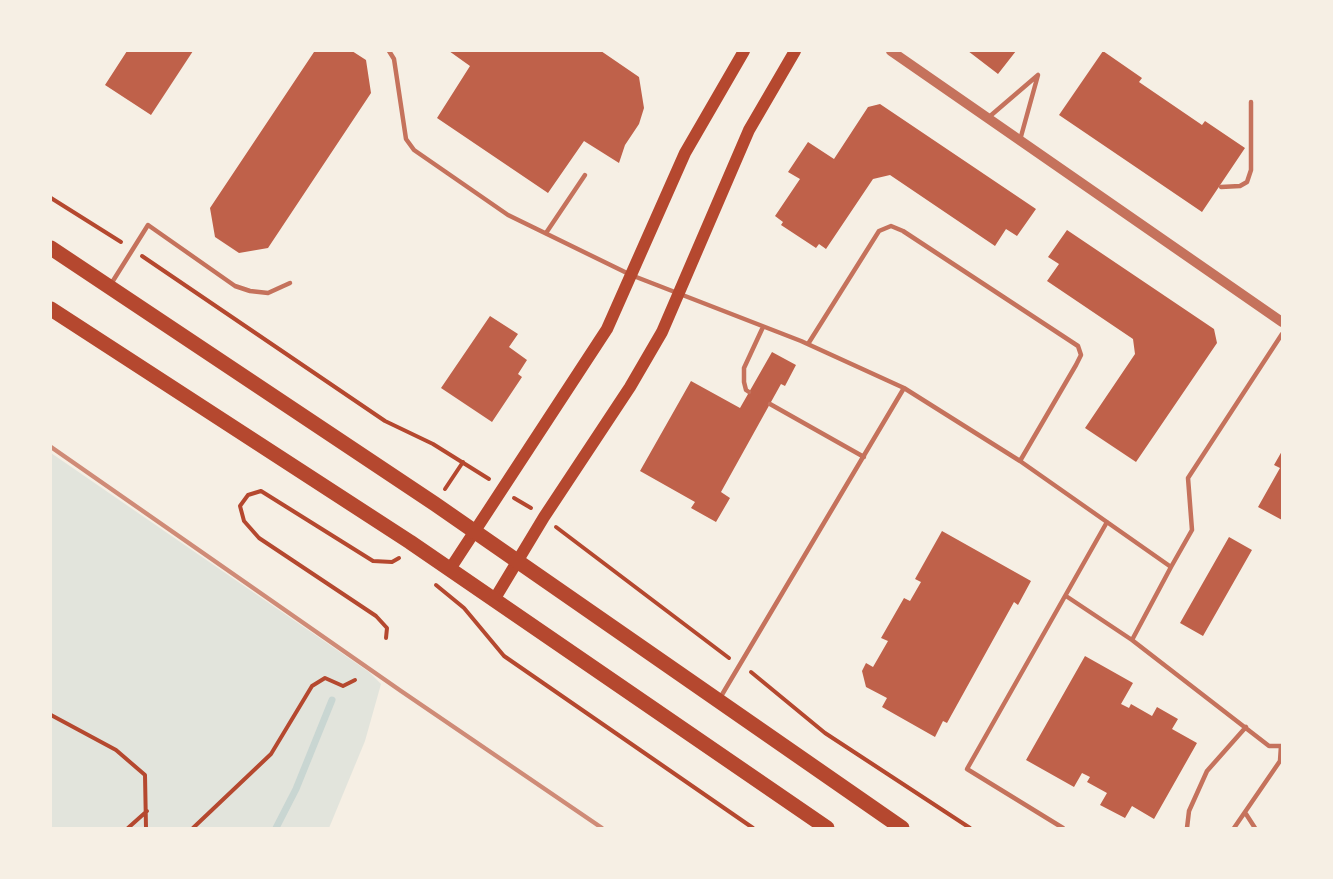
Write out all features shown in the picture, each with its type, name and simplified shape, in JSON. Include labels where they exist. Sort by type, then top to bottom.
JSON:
[{"type":"main road","points":[[450,569],[607,329],[685,153],[744,51]]},
{"type":"main road","points":[[494,600],[663,332],[749,130],[795,51]]},
{"type":"main road","points":[[51,248],[518,561],[720,699],[902,828]]},
{"type":"main road","points":[[51,309],[450,569],[827,828]]},
{"type":"street","points":[[891,51],[1282,321]]},
{"type":"lane","points":[[390,51],[394,59],[406,139],[414,150],[508,215],[631,275],[808,344],[904,388],[1020,461],[1171,567]]},
{"type":"lane","points":[[988,118],[1038,75],[1020,140]]},
{"type":"lane","points":[[1221,187],[1240,186],[1247,182],[1251,170],[1251,102]]},
{"type":"lane","points":[[546,233],[585,175]]},
{"type":"lane","points":[[110,286],[148,225],[235,286],[268,293],[290,284]]},
{"type":"lane","points":[[808,344],[879,231],[891,226],[903,231],[1078,346],[1081,355],[1076,365],[1020,461]]},
{"type":"lane","points":[[749,392],[744,382],[744,368],[763,327]]},
{"type":"lane","points":[[1132,640],[1192,530],[1188,478],[1282,334]]},
{"type":"lane","points":[[720,699],[904,388]]},
{"type":"lane","points":[[770,404],[864,457]]},
{"type":"lane","points":[[1063,828],[968,769],[1107,522]]},
{"type":"lane","points":[[1065,596],[1132,640],[1269,746],[1282,746],[1280,761],[1234,828]]},
{"type":"lane","points":[[1187,828],[1189,811],[1207,771],[1246,727]]},
{"type":"lane","points":[[1245,814],[1255,828]]},
{"type":"path","points":[[51,198],[134,250],[385,421],[463,462],[489,480]]},
{"type":"path","points":[[447,487],[463,462]]},
{"type":"path","points":[[386,638],[387,628],[376,616],[259,538],[244,521],[240,506],[248,495],[261,491],[373,561],[392,562],[402,553]]},
{"type":"path","points":[[399,558],[407,564]]},
{"type":"path","points":[[431,582],[464,608],[504,656],[753,828]]},
{"type":"path","points":[[193,828],[272,754],[312,686],[325,678],[343,686],[356,680]]},
{"type":"path","points":[[51,716],[116,750],[145,775],[148,810],[146,828]]},
{"type":"path","points":[[128,828],[148,810]]},
{"type":"shaded area","points":[[51,453],[369,672],[381,684],[365,741],[329,828],[51,828]]},
{"type":"building","points":[[127,51],[193,51],[151,115],[105,85]]},
{"type":"building","points":[[352,51],[366,60],[371,93],[268,248],[239,253],[215,237],[210,208],[314,52]]},
{"type":"building","points":[[449,51],[601,51],[639,77],[644,108],[639,124],[625,145],[619,163],[584,141],[548,193],[437,118],[470,66]]},
{"type":"building","points":[[968,51],[1016,51],[998,74]]},
{"type":"building","points":[[1103,51],[1142,78],[1139,82],[1202,125],[1205,121],[1245,148],[1202,212],[1059,115]]},
{"type":"building","points":[[880,104],[1036,209],[1017,236],[1006,229],[995,246],[890,175],[873,179],[826,249],[819,244],[816,248],[781,225],[783,222],[775,216],[800,179],[788,172],[808,142],[834,159],[868,107]]},
{"type":"building","points":[[1067,230],[1214,329],[1217,343],[1136,462],[1085,428],[1135,354],[1133,339],[1047,281],[1059,264],[1048,257]]},
{"type":"building","points":[[490,316],[518,334],[509,347],[527,360],[518,374],[522,377],[492,422],[441,388]]},
{"type":"building","points":[[772,352],[796,365],[785,386],[781,384],[721,492],[730,498],[716,522],[691,508],[695,502],[640,471],[691,381],[740,408]]},
{"type":"building","points":[[1282,451],[1282,520],[1258,507],[1280,468],[1274,465]]},
{"type":"building","points":[[942,531],[1031,581],[1018,605],[1014,602],[947,723],[943,721],[935,737],[882,707],[887,698],[866,687],[862,671],[866,663],[873,667],[888,641],[881,638],[904,598],[910,601],[921,582],[915,579]]},
{"type":"building","points":[[1229,537],[1252,550],[1203,636],[1180,623]]},
{"type":"building","points":[[1085,656],[1133,683],[1121,704],[1129,708],[1131,704],[1152,716],[1157,707],[1178,719],[1172,729],[1197,743],[1154,819],[1132,806],[1125,818],[1100,805],[1107,793],[1087,782],[1090,777],[1082,773],[1074,787],[1026,760]]},
{"type":"waterway","points":[[276,828],[296,789],[332,700]]},
{"type":"railway","points":[[51,447],[602,828]]}]
